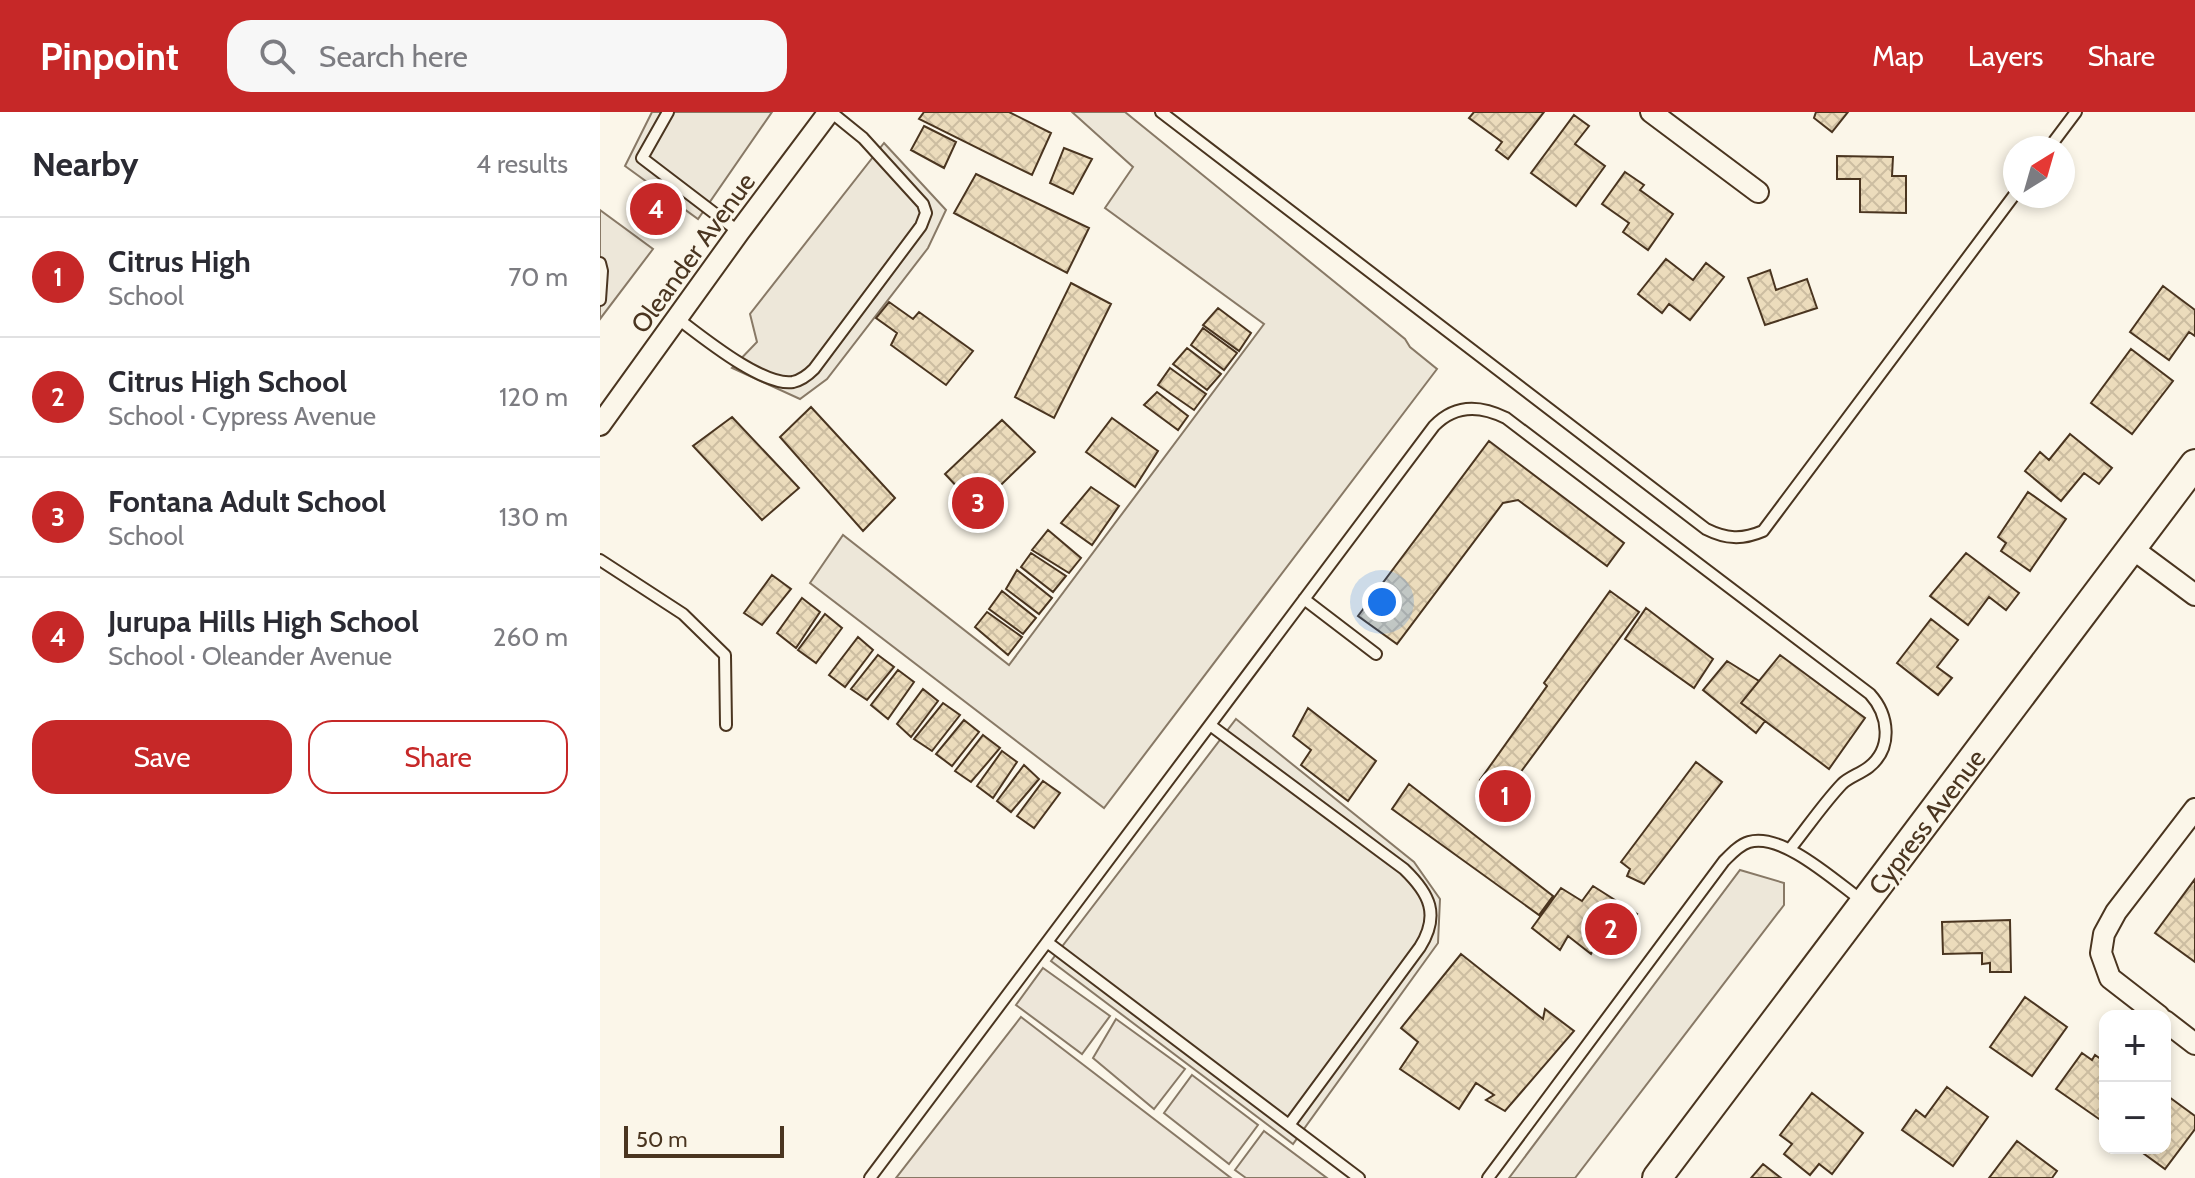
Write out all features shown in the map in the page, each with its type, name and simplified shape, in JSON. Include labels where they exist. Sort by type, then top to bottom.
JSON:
[{"type":"street","name":"Oleander Avenue","points":[[600,425],[830,112]]},
{"type":"street","points":[[1651,112],[1758,192]]},
{"type":"street","name":"Cypress Avenue","points":[[1657,1178],[2195,464]]},
{"type":"street","points":[[2133,549],[2195,595]]},
{"type":"street","points":[[2151,1010],[2110,978],[2101,953],[2104,934],[2116,912],[2195,809]]},
{"type":"street","points":[[2171,1026],[2195,1044]]},
{"type":"lane","points":[[668,112],[642,158],[739,232]]},
{"type":"lane","points":[[677,318],[726,355],[759,373],[782,382],[803,379],[814,369],[921,226],[926,213],[923,204],[863,138],[830,112]]},
{"type":"lane","points":[[1161,112],[1706,529],[1720,536],[1736,538],[1763,531],[2005,208]]},
{"type":"lane","points":[[2058,136],[2076,112]]},
{"type":"lane","points":[[600,263],[600,300]]},
{"type":"lane","points":[[870,1178],[1442,418],[1465,408],[1480,408],[1506,418],[1870,694],[1880,705],[1886,739],[1879,754],[1870,766],[1845,781],[1790,849]]},
{"type":"lane","points":[[600,560],[683,614],[725,655],[726,725]]},
{"type":"lane","points":[[1304,599],[1376,654]]},
{"type":"lane","points":[[1210,725],[1404,869],[1422,890],[1432,918],[1430,931],[1420,947],[1289,1125]]},
{"type":"lane","points":[[1488,1178],[1736,849],[1750,842],[1769,841],[1790,849],[1865,903]]},
{"type":"lane","points":[[1047,942],[1359,1178]]},
{"type":"shaded area","points":[[652,112],[772,112],[698,219],[625,166]]},
{"type":"shaded area","points":[[1072,112],[1125,112],[1405,339],[1410,347],[1437,369],[1104,808],[810,583],[843,535],[1009,665],[1264,324],[1105,208],[1133,167]]},
{"type":"shaded area","points":[[884,143],[946,210],[928,248],[827,379],[800,399],[732,368],[757,342],[750,314]]},
{"type":"shaded area","points":[[600,210],[653,249],[600,319]]},
{"type":"shaded area","points":[[1236,719],[1414,862],[1440,899],[1438,943],[1293,1144],[1051,961]]},
{"type":"shaded area","points":[[1740,870],[1784,883],[1784,905],[1575,1178],[1509,1178]]},
{"type":"shaded area","points":[[1043,968],[1110,1016],[1082,1054],[1016,1005]]},
{"type":"shaded area","points":[[1021,1017],[1231,1178],[896,1178]]},
{"type":"shaded area","points":[[1116,1019],[1185,1069],[1154,1109],[1093,1058]]},
{"type":"shaded area","points":[[1192,1075],[1258,1125],[1229,1164],[1164,1113]]},
{"type":"shaded area","points":[[1264,1131],[1327,1178],[1246,1178],[1235,1170]]},
{"type":"building","points":[[924,112],[1009,112],[1051,133],[1032,175],[919,119]]},
{"type":"building","points":[[1474,112],[1544,112],[1508,159],[1496,150],[1502,142],[1469,118]]},
{"type":"building","points":[[1816,112],[1848,112],[1832,132],[1814,118]]},
{"type":"building","points":[[1574,115],[1589,126],[1575,144],[1605,166],[1576,206],[1531,173]]},
{"type":"building","points":[[924,126],[956,142],[944,168],[911,150]]},
{"type":"building","points":[[1064,148],[1092,159],[1073,194],[1050,183]]},
{"type":"building","points":[[1837,156],[1893,157],[1892,176],[1906,176],[1906,213],[1860,212],[1860,179],[1837,179]]},
{"type":"building","points":[[1625,172],[1644,185],[1640,190],[1673,214],[1648,250],[1623,232],[1629,223],[1602,204]]},
{"type":"building","points":[[976,174],[1089,228],[1067,273],[954,213]]},
{"type":"building","points":[[1666,259],[1693,280],[1706,263],[1724,277],[1690,320],[1669,304],[1662,313],[1638,294]]},
{"type":"building","points":[[1770,270],[1776,290],[1807,279],[1817,308],[1765,325],[1748,278]]},
{"type":"building","points":[[1071,283],[1111,304],[1054,418],[1015,397]]},
{"type":"building","points":[[2163,286],[2195,310],[2195,336],[2189,332],[2169,360],[2130,332]]},
{"type":"building","points":[[889,302],[913,319],[919,312],[973,351],[946,385],[891,345],[897,333],[876,318]]},
{"type":"building","points":[[1218,308],[1251,333],[1239,351],[1203,325]]},
{"type":"building","points":[[1203,328],[1237,353],[1224,370],[1191,345]]},
{"type":"building","points":[[1187,348],[1221,374],[1207,390],[1173,364]]},
{"type":"building","points":[[2131,349],[2173,381],[2132,434],[2091,403]]},
{"type":"building","points":[[1170,368],[1206,394],[1194,410],[1158,385]]},
{"type":"building","points":[[1157,392],[1188,416],[1178,430],[1144,405]]},
{"type":"building","points":[[811,407],[895,498],[863,531],[780,437]]},
{"type":"building","points":[[732,417],[799,488],[762,520],[693,446]]},
{"type":"building","points":[[1112,418],[1158,451],[1135,487],[1086,452]]},
{"type":"building","points":[[1002,420],[1035,452],[977,508],[945,474]]},
{"type":"building","points":[[2070,434],[2112,468],[2099,484],[2084,473],[2061,501],[2025,471],[2040,452],[2049,460]]},
{"type":"building","points":[[1489,441],[1624,543],[1607,566],[1518,500],[1503,503],[1397,644],[1358,616]]},
{"type":"building","points":[[1091,487],[1119,506],[1092,545],[1061,523]]},
{"type":"building","points":[[2028,492],[2066,519],[2030,571],[2001,551],[2006,543],[1998,537]]},
{"type":"building","points":[[1048,530],[1081,558],[1069,573],[1032,550]]},
{"type":"building","points":[[1031,553],[1066,576],[1053,592],[1021,567]]},
{"type":"building","points":[[1966,553],[2019,593],[2006,610],[1989,597],[1968,625],[1930,596]]},
{"type":"building","points":[[1017,570],[1052,598],[1039,614],[1006,589]]},
{"type":"building","points":[[772,575],[791,589],[762,625],[744,613]]},
{"type":"building","points":[[1002,591],[1036,618],[1023,634],[989,609]]},
{"type":"building","points":[[1610,591],[1639,612],[1503,796],[1480,780]]},
{"type":"building","points":[[802,598],[820,612],[796,648],[777,633]]},
{"type":"building","points":[[1646,608],[1713,659],[1694,688],[1625,639]]},
{"type":"building","points":[[987,612],[1022,637],[1008,655],[975,627]]},
{"type":"building","points":[[825,614],[842,628],[816,663],[798,650]]},
{"type":"building","points":[[1931,619],[1958,640],[1937,667],[1952,678],[1938,695],[1897,663]]},
{"type":"building","points":[[858,637],[873,650],[845,687],[829,675]]},
{"type":"building","points":[[878,655],[894,667],[867,700],[851,689]]},
{"type":"building","points":[[1780,655],[1865,718],[1829,769],[1741,703]]},
{"type":"building","points":[[1727,661],[1759,681],[1741,703],[1765,721],[1756,733],[1703,690]]},
{"type":"building","points":[[898,670],[914,682],[888,719],[871,705]]},
{"type":"building","points":[[923,689],[938,701],[911,737],[897,724]]},
{"type":"building","points":[[943,703],[960,715],[932,751],[914,739]]},
{"type":"building","points":[[1308,708],[1376,761],[1348,801],[1301,765],[1311,750],[1293,736]]},
{"type":"building","points":[[964,720],[979,732],[952,766],[936,754]]},
{"type":"building","points":[[983,735],[1000,748],[971,782],[955,771]]},
{"type":"building","points":[[1002,751],[1017,762],[993,798],[977,786]]},
{"type":"building","points":[[1696,762],[1722,782],[1644,884],[1627,876],[1630,869],[1621,862]]},
{"type":"building","points":[[1024,765],[1039,779],[1011,812],[997,801]]},
{"type":"building","points":[[1043,781],[1060,793],[1034,828],[1017,816]]},
{"type":"building","points":[[1409,784],[1553,896],[1539,915],[1392,809]]},
{"type":"building","points":[[2195,879],[2195,962],[2155,933]]},
{"type":"building","points":[[1593,886],[1637,914],[1617,941],[1603,930],[1591,954],[1568,936],[1560,950],[1532,928],[1561,888],[1582,901]]},
{"type":"building","points":[[2010,920],[2011,972],[1990,972],[1990,963],[1982,964],[1982,953],[1943,954],[1942,922]]},
{"type":"building","points":[[1461,954],[1543,1019],[1545,1009],[1574,1031],[1505,1111],[1486,1100],[1494,1095],[1476,1083],[1459,1109],[1400,1069],[1418,1042],[1401,1028]]},
{"type":"building","points":[[2025,997],[2067,1027],[2032,1076],[1990,1047]]},
{"type":"building","points":[[2082,1053],[2092,1060],[2095,1055],[2099,1058],[2099,1119],[2056,1089]]},
{"type":"building","points":[[1947,1087],[1988,1117],[1953,1166],[1902,1130],[1916,1110],[1925,1117]]},
{"type":"building","points":[[1812,1093],[1863,1133],[1832,1174],[1819,1164],[1810,1175],[1784,1154],[1792,1144],[1780,1135]]},
{"type":"building","points":[[2171,1098],[2195,1116],[2195,1129],[2165,1169],[2144,1154],[2171,1154]]},
{"type":"building","points":[[2017,1141],[2057,1171],[2052,1178],[1989,1178]]},
{"type":"building","points":[[1763,1164],[1781,1178],[1751,1178]]},
{"type":"place","name":"Jurupa Hills High School","points":[[656,209]]},
{"type":"place","name":"Fontana Adult School","points":[[978,503]]},
{"type":"place","name":"Citrus High","points":[[1505,796]]},
{"type":"place","name":"Citrus High School","points":[[1611,929]]}]
